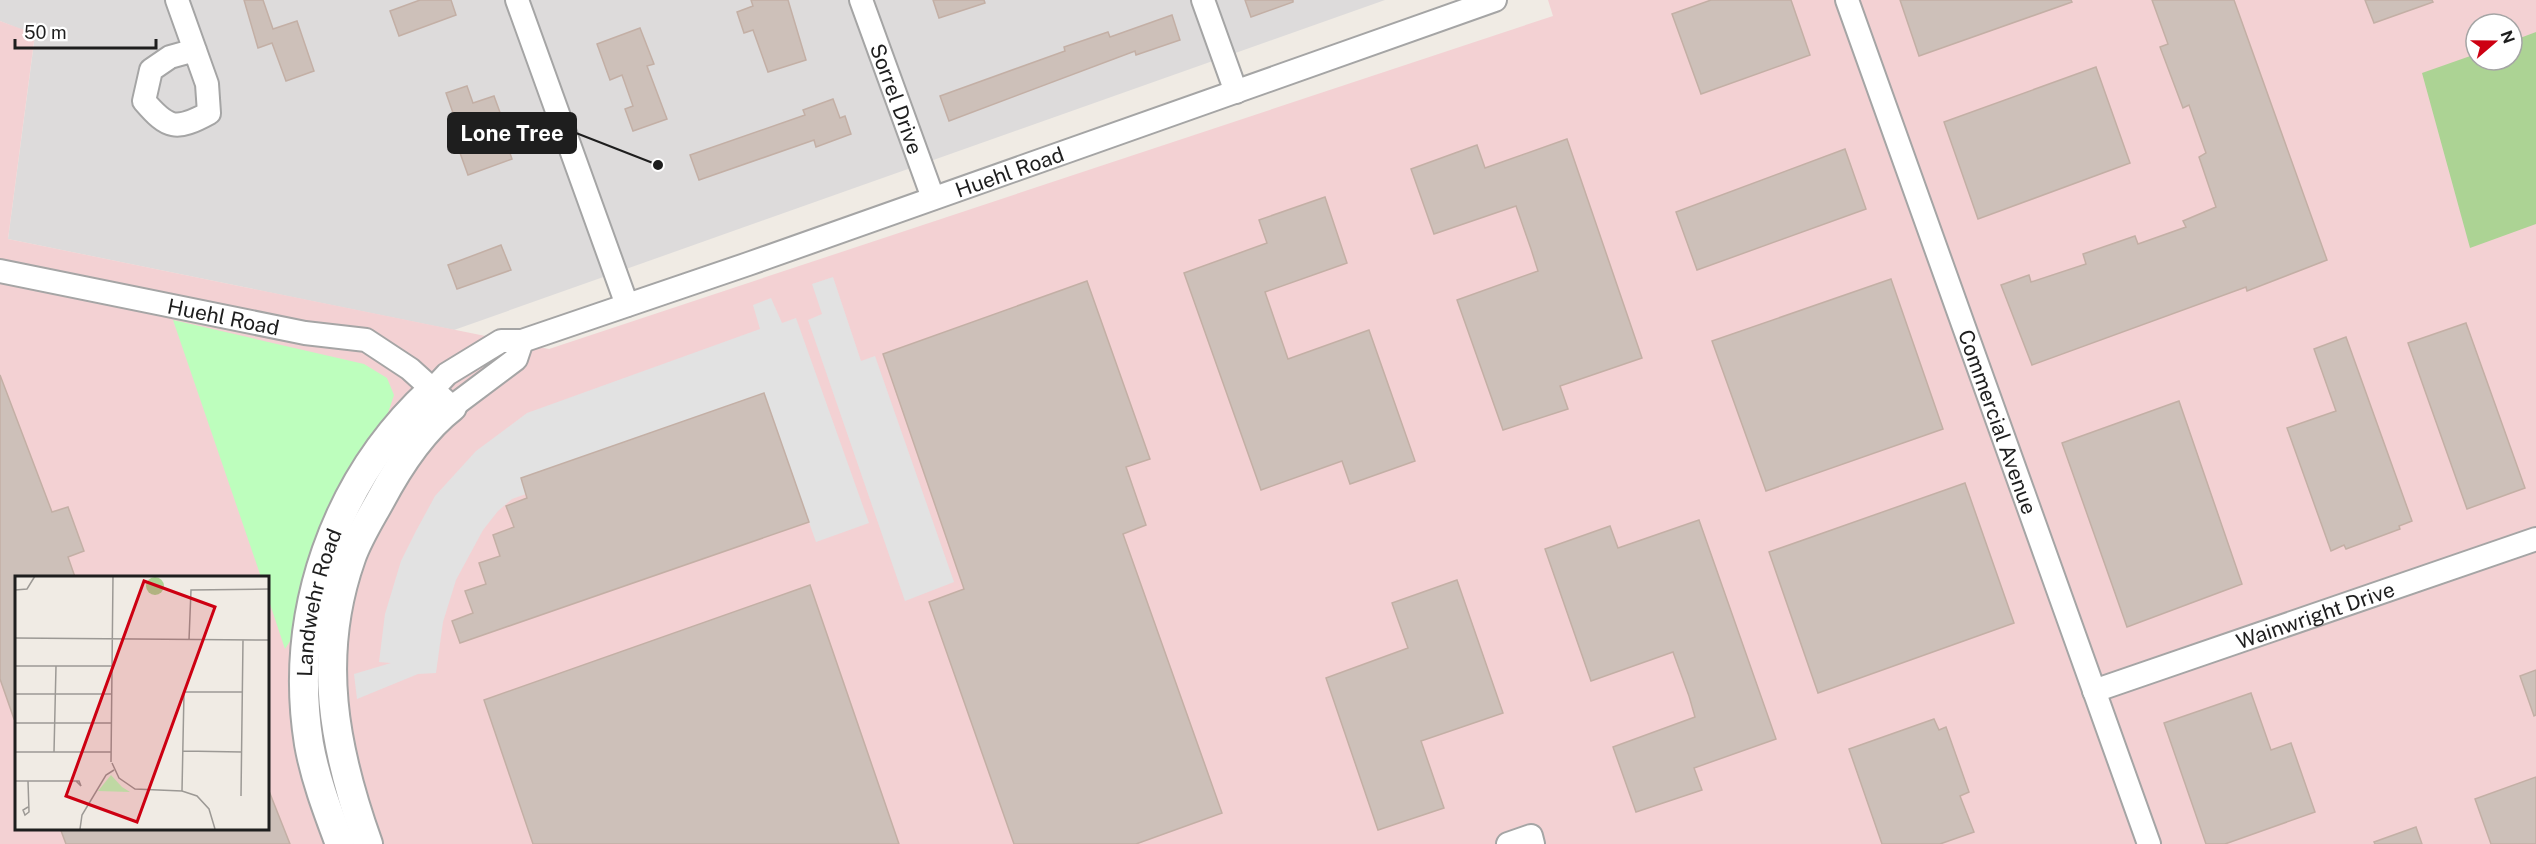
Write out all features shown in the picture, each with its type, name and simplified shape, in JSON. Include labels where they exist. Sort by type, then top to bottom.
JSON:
[{"type":"street","points":[[177,0],[195,50]]},
{"type":"street","points":[[517,0],[627,305]]},
{"type":"street","name":"Sorrel Drive","points":[[861,0],[933,198]]},
{"type":"street","points":[[1203,0],[1236,92]]},
{"type":"street","name":"Huehl Road","points":[[0,271],[305,333],[366,340],[410,369],[442,398],[516,359],[522,340],[1495,0]]},
{"type":"street","name":"Commercial Avenue","points":[[1847,0],[2149,844]]},
{"type":"street","name":"Landwehr Road","points":[[340,844],[322,796],[310,746],[304,697],[309,616],[330,541],[353,490],[377,451],[442,398]]},
{"type":"street","name":"Landwehr Road","points":[[368,844],[348,790],[337,741],[331,691],[336,618],[351,558],[385,490],[408,455],[440,416],[442,398]]},
{"type":"street","name":"Wainwright Drive","points":[[2094,690],[2536,539]]},
{"type":"street","points":[[1508,844],[1532,840]]},
{"type":"shaded area","points":[[0,0],[1385,0],[454,330],[8,239],[35,35],[0,21]]},
{"type":"shaded area","points":[[1548,0],[2536,0],[2536,844],[0,844],[0,21],[35,34],[8,239],[549,349],[1553,16]]},
{"type":"shaded area","points":[[833,277],[861,361],[875,356],[954,582],[905,601],[808,320],[822,314],[812,284]]},
{"type":"shaded area","points":[[771,298],[782,323],[796,318],[869,523],[816,542],[763,394],[521,478],[526,494],[512,499],[498,511],[483,530],[456,580],[443,622],[436,673],[418,674],[357,699],[354,674],[391,663],[379,662],[385,614],[401,561],[435,496],[476,451],[527,413],[760,329],[753,305]]},
{"type":"green space","points":[[2536,32],[2536,224],[2470,248],[2422,73],[2464,58],[2464,72],[2524,72],[2524,36]]},
{"type":"green space","points":[[173,320],[364,364],[387,378],[394,395],[388,413],[351,471],[311,553],[299,627],[285,649],[268,598],[268,576],[261,576]]},
{"type":"building","points":[[244,0],[263,0],[273,29],[297,21],[314,71],[286,81],[272,43],[258,48]]},
{"type":"building","points":[[420,0],[451,0],[456,15],[399,36],[390,11]]},
{"type":"building","points":[[751,0],[788,0],[806,60],[768,72],[753,30],[744,33],[737,12],[753,6]]},
{"type":"building","points":[[933,0],[984,0],[985,3],[939,18]]},
{"type":"building","points":[[1245,0],[1293,0],[1293,2],[1251,17]]},
{"type":"building","points":[[1711,0],[1791,0],[1810,55],[1701,94],[1672,14]]},
{"type":"building","points":[[1900,0],[2071,0],[2072,2],[1919,56]]},
{"type":"building","points":[[2152,0],[2234,0],[2327,260],[2247,291],[2246,287],[2032,365],[2001,285],[2029,275],[2031,282],[2086,264],[2083,254],[2135,236],[2138,244],[2186,227],[2183,221],[2216,207],[2199,157],[2206,153],[2189,105],[2183,108],[2160,47],[2168,44]]},
{"type":"building","points":[[2365,0],[2432,0],[2433,2],[2374,23]]},
{"type":"building","points":[[1172,15],[1180,40],[1136,55],[1135,51],[949,121],[940,96],[1065,51],[1064,47],[1108,32],[1110,37]]},
{"type":"building","points":[[640,28],[654,64],[647,66],[667,119],[633,131],[625,109],[633,106],[622,75],[610,80],[597,44]]},
{"type":"building","points":[[2096,67],[2130,163],[1978,219],[1944,122]]},
{"type":"building","points":[[467,86],[473,103],[494,96],[502,118],[498,119],[512,159],[468,175],[459,150],[465,147],[446,93]]},
{"type":"building","points":[[833,99],[840,118],[845,116],[851,134],[816,147],[814,140],[699,180],[690,155],[805,115],[803,110]]},
{"type":"building","points":[[1567,139],[1642,358],[1560,386],[1568,409],[1503,430],[1457,300],[1538,271],[1516,206],[1434,234],[1411,169],[1477,145],[1485,168]]},
{"type":"building","points":[[1845,149],[1866,209],[1697,270],[1676,212]]},
{"type":"building","points":[[1325,197],[1347,263],[1265,292],[1288,359],[1369,330],[1415,461],[1350,484],[1342,461],[1261,490],[1184,273],[1267,243],[1259,220]]},
{"type":"building","points":[[501,245],[511,270],[457,289],[448,265]]},
{"type":"building","points":[[1891,279],[1943,429],[1766,491],[1712,341]]},
{"type":"building","points":[[1087,281],[1150,459],[1126,467],[1146,525],[1123,534],[1222,813],[1136,844],[1014,844],[929,602],[964,589],[883,354]]},
{"type":"building","points":[[2466,323],[2525,488],[2467,509],[2408,343]]},
{"type":"building","points":[[2346,337],[2412,521],[2399,526],[2400,529],[2346,549],[2344,545],[2331,551],[2287,428],[2336,411],[2314,349]]},
{"type":"building","points":[[0,375],[52,512],[68,507],[84,551],[68,557],[75,576],[15,576],[15,719],[0,679]]},
{"type":"building","points":[[764,393],[809,522],[460,643],[452,621],[473,613],[465,591],[486,584],[479,563],[500,556],[493,535],[514,527],[506,506],[527,498],[521,478]]},
{"type":"building","points":[[2179,401],[2242,584],[2127,627],[2062,443]]},
{"type":"building","points":[[1965,483],[2014,623],[1818,693],[1769,552]]},
{"type":"building","points":[[1699,520],[1776,739],[1694,768],[1702,790],[1636,812],[1613,747],[1695,717],[1689,696],[1673,652],[1591,681],[1545,549],[1610,526],[1618,548]]},
{"type":"building","points":[[1457,580],[1503,713],[1421,741],[1444,808],[1378,830],[1326,678],[1408,648],[1392,603]]},
{"type":"building","points":[[810,585],[899,844],[533,844],[484,700]]},
{"type":"building","points":[[2536,670],[2536,715],[2534,716],[2520,676]]},
{"type":"building","points":[[2251,693],[2271,750],[2291,743],[2315,812],[2225,844],[2206,844],[2164,723]]},
{"type":"building","points":[[1934,719],[1939,730],[1946,727],[1969,792],[1960,796],[1974,832],[1940,844],[1882,844],[1849,749]]},
{"type":"building","points":[[2536,777],[2536,844],[2491,844],[2475,799]]},
{"type":"building","points":[[268,789],[290,844],[66,844],[60,829],[268,829]]},
{"type":"building","points":[[2416,827],[2422,844],[2375,844],[2374,842]]},
{"type":"place","name":"Lone Tree","points":[[658,165]]}]
